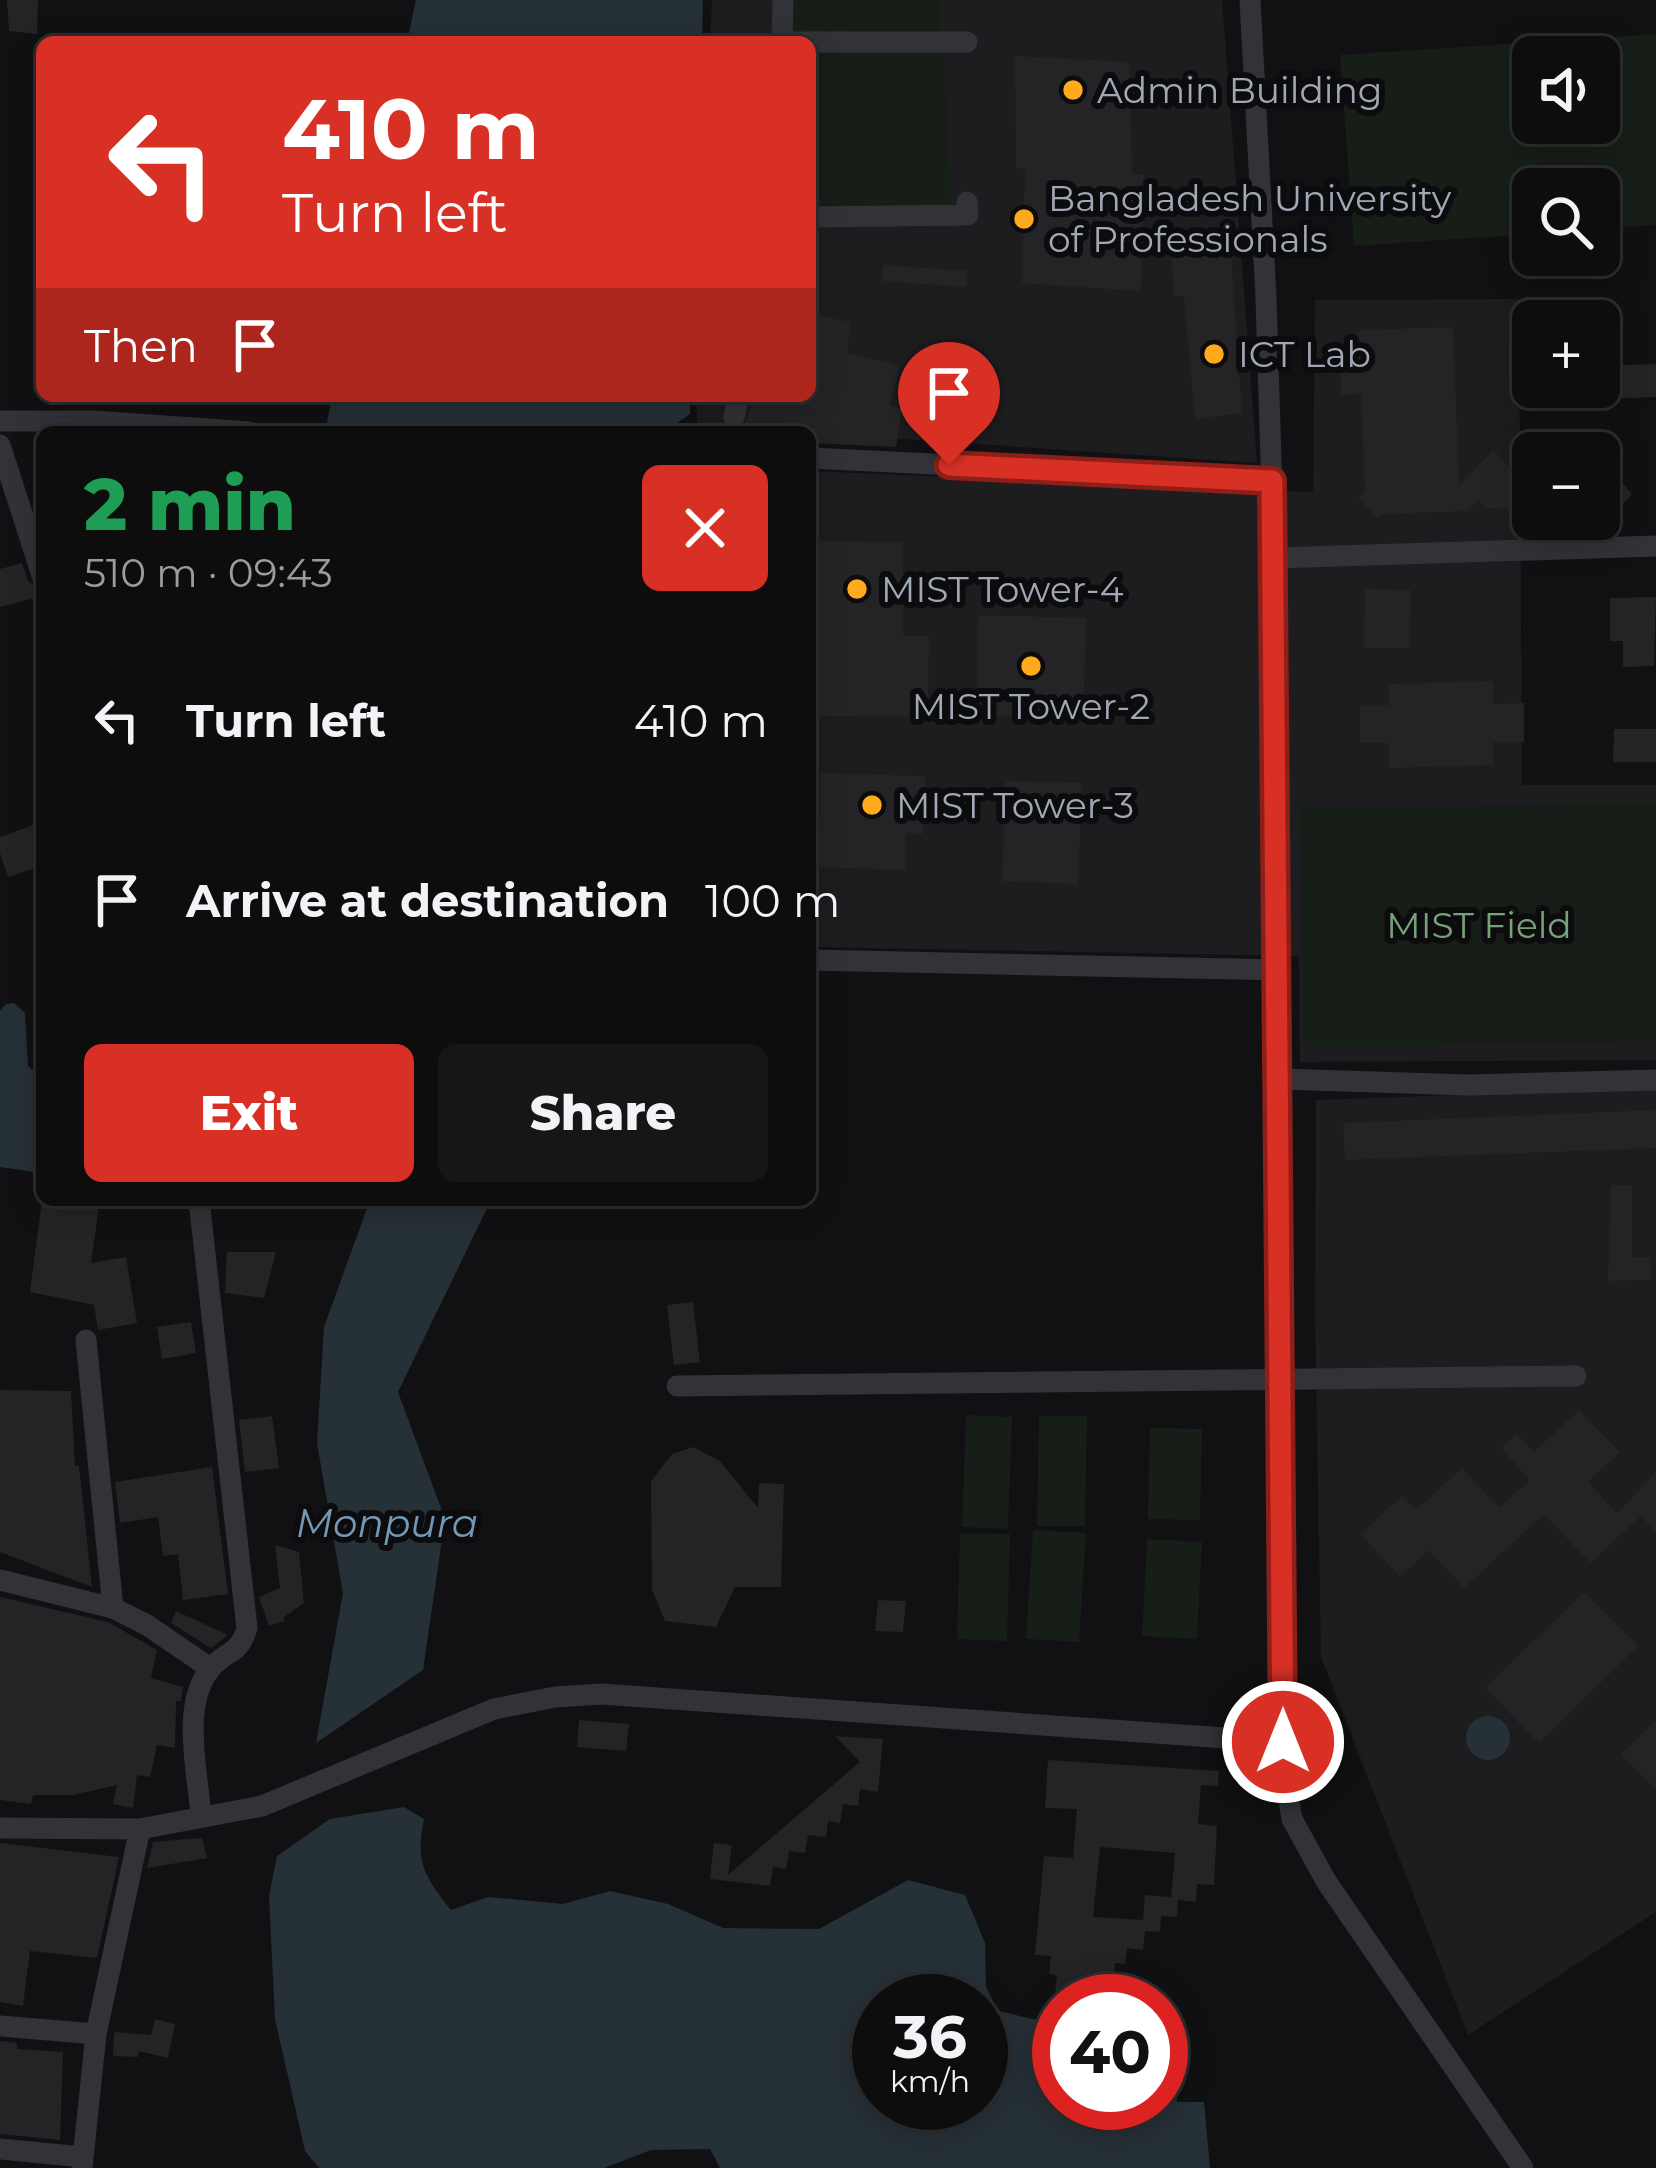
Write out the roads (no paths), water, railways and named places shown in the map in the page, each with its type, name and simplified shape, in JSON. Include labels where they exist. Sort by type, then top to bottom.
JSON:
[{"type":"street","points":[[782,36],[783,0]]},
{"type":"street","points":[[1250,0],[1274,558],[1283,1742],[1292,1819],[1309,1852],[1523,2168]]},
{"type":"street","points":[[816,41],[967,41]]},
{"type":"street","points":[[816,217],[968,215],[967,202]]},
{"type":"street","points":[[0,421],[164,426]]},
{"type":"street","points":[[0,445],[36,556]]},
{"type":"street","points":[[816,458],[1272,481]]},
{"type":"street","points":[[1274,558],[1656,546]]},
{"type":"street","points":[[816,960],[1278,970]]},
{"type":"street","points":[[1280,1079],[1469,1084],[1656,1080]]},
{"type":"street","points":[[200,1206],[248,1628],[242,1647],[210,1668],[197,1699],[194,1729],[201,1816]]},
{"type":"street","points":[[86,1340],[113,1608]]},
{"type":"street","points":[[677,1387],[1576,1376]]},
{"type":"street","points":[[0,1580],[113,1608],[147,1624],[210,1668]]},
{"type":"street","points":[[0,1828],[140,1829],[262,1806],[494,1709],[555,1697],[602,1694],[1283,1742]]},
{"type":"street","points":[[0,2149],[83,2163],[96,2034],[140,1829]]},
{"type":"street","points":[[0,2026],[96,2034]]},
{"type":"water","points":[[416,0],[703,0],[702,36],[408,36]]},
{"type":"water","points":[[331,402],[690,402],[690,414],[673,426],[326,426]]},
{"type":"water","points":[[14,1003],[25,1013],[28,1066],[36,1073],[36,1172],[0,1167],[0,1011]]},
{"type":"water","name":"Monpura","points":[[368,1206],[488,1206],[398,1392],[445,1519],[423,1670],[316,1743],[343,1593],[317,1443],[324,1327]]},
{"type":"water","points":[[1488,1716],[1504,1722],[1510,1738],[1504,1754],[1488,1760],[1472,1754],[1466,1738],[1472,1722]]},
{"type":"water","points":[[404,1807],[424,1819],[421,1858],[451,1910],[488,1897],[563,1904],[610,1891],[668,1904],[723,1928],[819,1929],[908,1880],[965,1895],[985,1943],[986,1974],[852,1974],[852,2130],[1008,2130],[1008,2013],[1032,2019],[1032,2130],[1188,2130],[1188,2102],[1204,2102],[1210,2168],[720,2168],[710,2149],[651,2150],[604,2168],[319,2168],[305,2151],[275,2019],[269,1896],[277,1856],[330,1819]]},
{"type":"place","name":"Admin Building","points":[[1073,90]]},
{"type":"place","name":"Bangladesh University of Professionals","points":[[1024,219]]},
{"type":"place","name":"ICT Lab","points":[[1214,354]]},
{"type":"place","name":"MIST Tower-4","points":[[857,589]]},
{"type":"place","name":"MIST Tower-2","points":[[1031,666]]},
{"type":"place","name":"MIST Tower-3","points":[[872,805]]},
{"type":"park label","name":"MIST Field","points":[[1479,925]]}]
